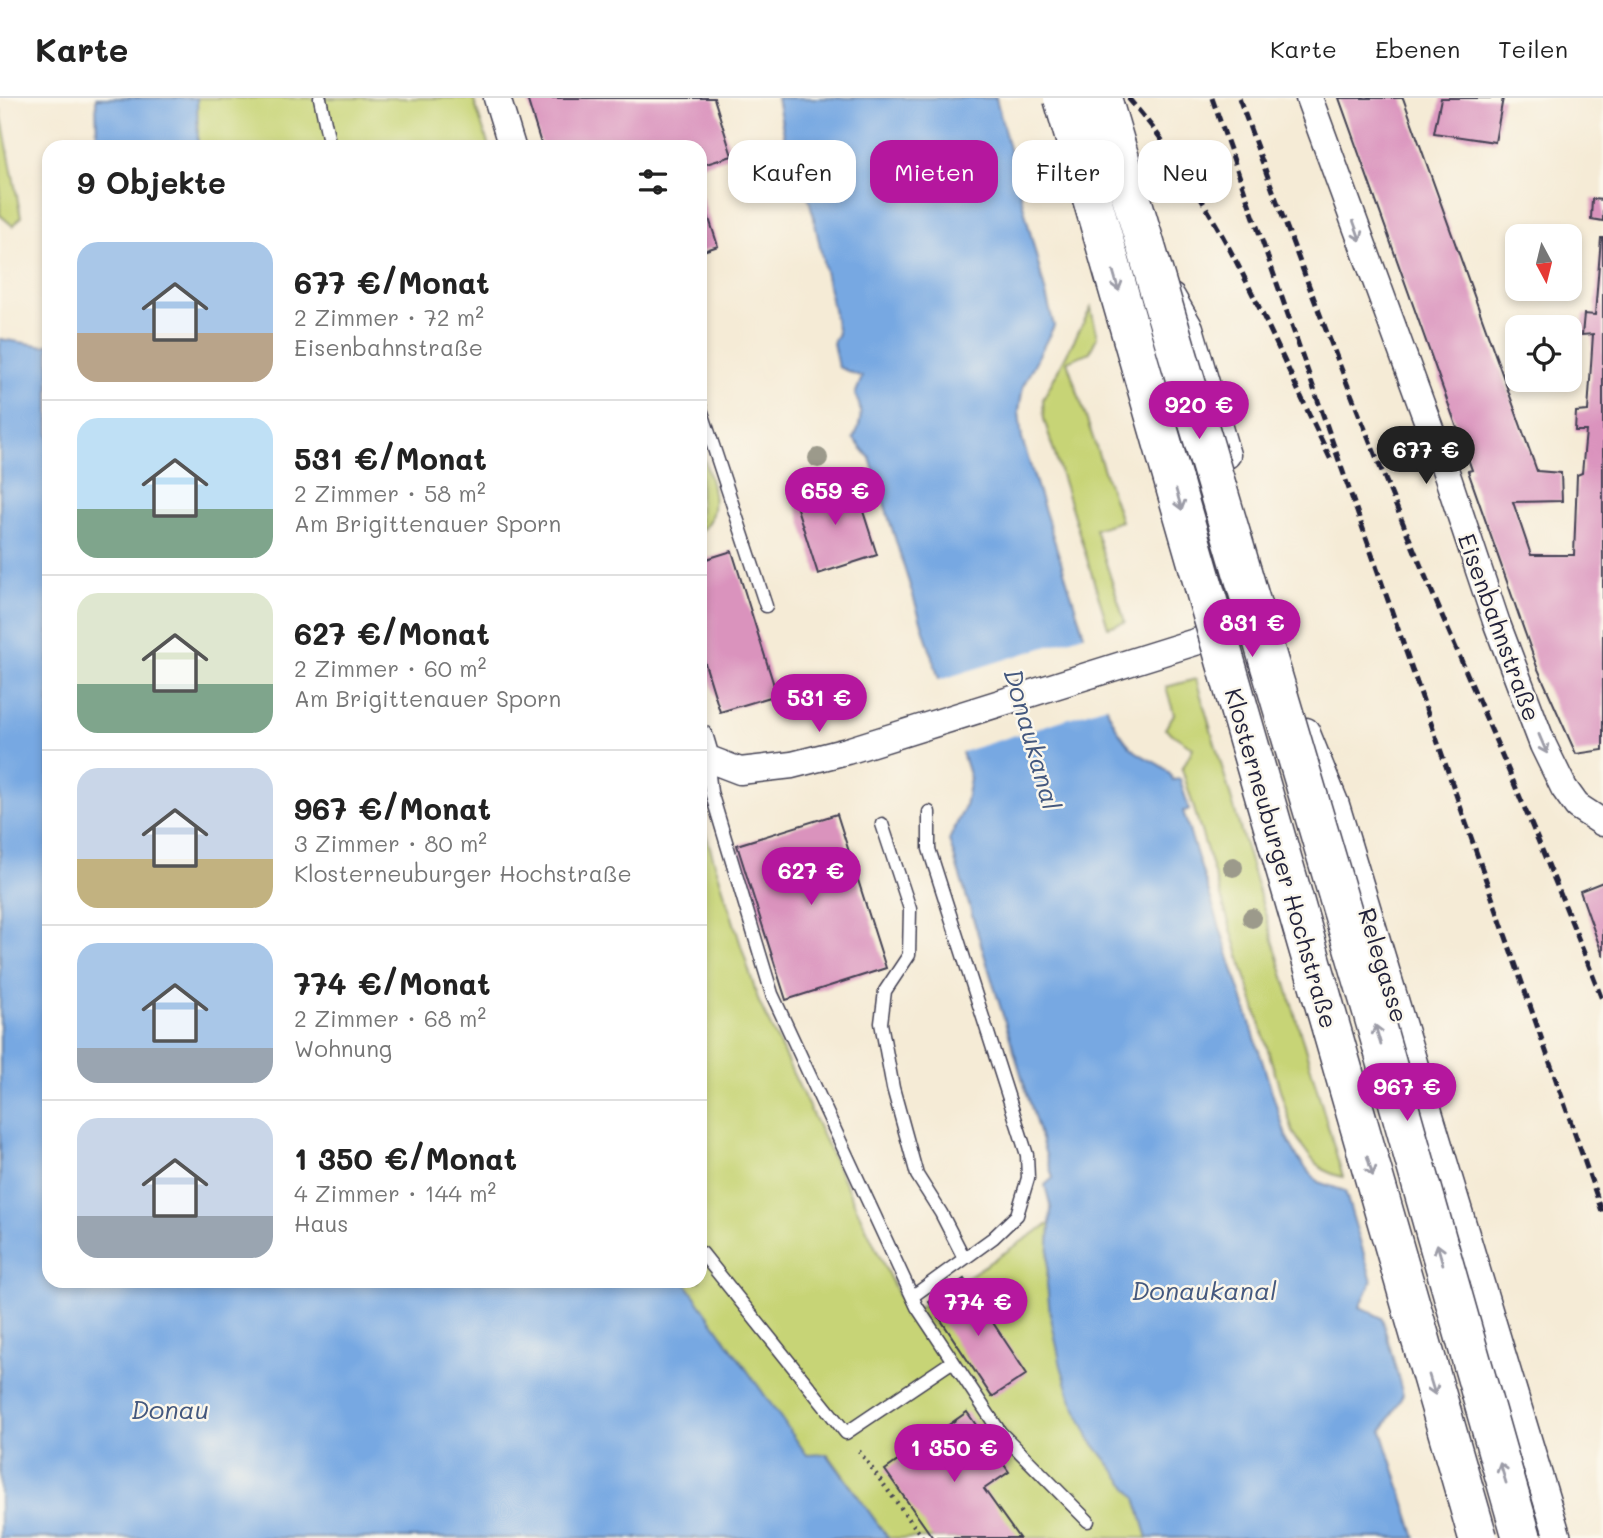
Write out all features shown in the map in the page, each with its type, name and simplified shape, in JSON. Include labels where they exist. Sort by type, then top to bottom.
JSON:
[{"type":"highway","name":"Klosterneuburger Hochstraße","points":[[1063,98],[1478,1538]]},
{"type":"highway","name":"Klosterneuburger Hochstraße","points":[[1102,98],[1372,1011],[1522,1538]]},
{"type":"street","points":[[497,98],[510,140]]},
{"type":"street","points":[[707,750],[740,771],[792,765],[912,731],[1224,633],[1235,619],[1241,606],[1247,578],[1246,537],[1240,499],[1190,328],[1170,293],[1143,258],[1072,177],[1053,128],[1050,106],[1052,98]]},
{"type":"street","name":"Eisenbahnstraße","points":[[1309,98],[1446,472],[1497,624],[1543,745],[1564,788],[1577,806],[1603,823]]},
{"type":"street","name":"Relegasse","points":[[1241,606],[1271,644],[1336,805],[1558,1538]]},
{"type":"lane","points":[[320,98],[329,140]]},
{"type":"lane","points":[[707,427],[766,606]]},
{"type":"lane","points":[[707,770],[711,792],[772,994],[912,1296],[1000,1432],[1088,1521]]},
{"type":"lane","points":[[912,1296],[993,1238],[1017,1215],[1028,1178],[1027,1155],[929,849],[929,812]]},
{"type":"lane","points":[[882,824],[910,909],[909,955],[885,991],[881,1023],[893,1088],[917,1175],[941,1213],[964,1258]]},
{"type":"lane","points":[[707,1259],[846,1433],[953,1361]]},
{"type":"path","points":[[846,1433],[923,1538]]},
{"type":"green space","points":[[197,98],[473,98],[487,140],[198,140]]},
{"type":"green space","points":[[0,109],[21,217],[13,226],[0,215]]},
{"type":"green space","points":[[1091,308],[1097,337],[1090,352],[1067,361],[1121,521],[1095,529],[1125,622],[1108,627],[1044,419],[1043,399]]},
{"type":"green space","points":[[707,470],[714,503],[707,524]]},
{"type":"green space","points":[[1196,679],[1343,1177],[1319,1167],[1293,1132],[1182,769],[1193,748],[1165,729],[1174,714],[1166,687]]},
{"type":"green space","points":[[707,838],[759,1002],[907,1314],[1050,1223],[1047,1284],[1090,1439],[1136,1498],[1148,1538],[888,1538],[828,1454],[807,1456],[689,1288],[707,1288]]},
{"type":"water","points":[[96,98],[197,98],[198,140],[97,140]]},
{"type":"water","name":"Donaukanal","points":[[777,98],[996,98],[1012,161],[1012,203],[1023,203],[1054,326],[1023,386],[1019,411],[1022,439],[1109,713],[1134,750],[1161,766],[1173,780],[1180,779],[1189,810],[1183,811],[1286,1136],[1299,1160],[1318,1182],[1345,1191],[1372,1281],[1360,1307],[1382,1318],[1403,1395],[1382,1431],[1416,1538],[1148,1538],[1136,1498],[1090,1439],[1071,1398],[1061,1366],[1047,1284],[1051,1208],[1045,1185],[1053,1178],[949,840],[965,806],[970,778],[870,458],[853,438],[860,423],[860,411],[855,395],[862,377],[838,367],[833,343],[838,333],[810,203],[856,203],[856,140],[785,140]]},
{"type":"water","name":"Donau","points":[[0,339],[42,346],[42,1288],[689,1288],[807,1455],[827,1454],[888,1538],[0,1538]]},
{"type":"pier","points":[[1087,634],[1110,705],[959,753],[936,681]]},
{"type":"building","points":[[527,98],[714,98],[728,143],[728,157],[707,164],[707,140],[540,140]]},
{"type":"building","points":[[1339,98],[1403,98],[1505,382],[1505,392],[1509,392],[1537,471],[1561,473],[1562,501],[1513,502],[1531,555],[1574,555],[1577,475],[1582,473],[1586,431],[1575,431],[1576,412],[1588,411],[1593,334],[1582,335],[1584,314],[1595,315],[1603,238],[1603,750],[1576,754],[1537,667],[1468,471],[1472,470]]},
{"type":"building","points":[[1441,98],[1503,98],[1495,142],[1434,133]]},
{"type":"building","points":[[1592,199],[1603,200],[1603,221],[1591,219]]},
{"type":"building","points":[[707,212],[718,246],[707,250]]},
{"type":"building","points":[[853,480],[877,555],[818,574],[794,499]]},
{"type":"building","points":[[732,551],[777,695],[720,712],[707,670],[707,559]]},
{"type":"building","points":[[837,814],[886,968],[786,1000],[737,845]]},
{"type":"building","points":[[1603,882],[1603,956],[1580,891]]},
{"type":"building","points":[[964,1279],[1027,1374],[992,1397],[929,1302]]},
{"type":"building","points":[[967,1412],[1009,1472],[984,1489],[1019,1538],[933,1538],[885,1470]]},
{"type":"railway","points":[[1128,98],[1161,138],[1217,226],[1265,319],[1331,460]]},
{"type":"railway","points":[[1212,98],[1603,1214]]},
{"type":"railway","points":[[1239,98],[1383,475],[1531,823],[1603,1002]]}]
